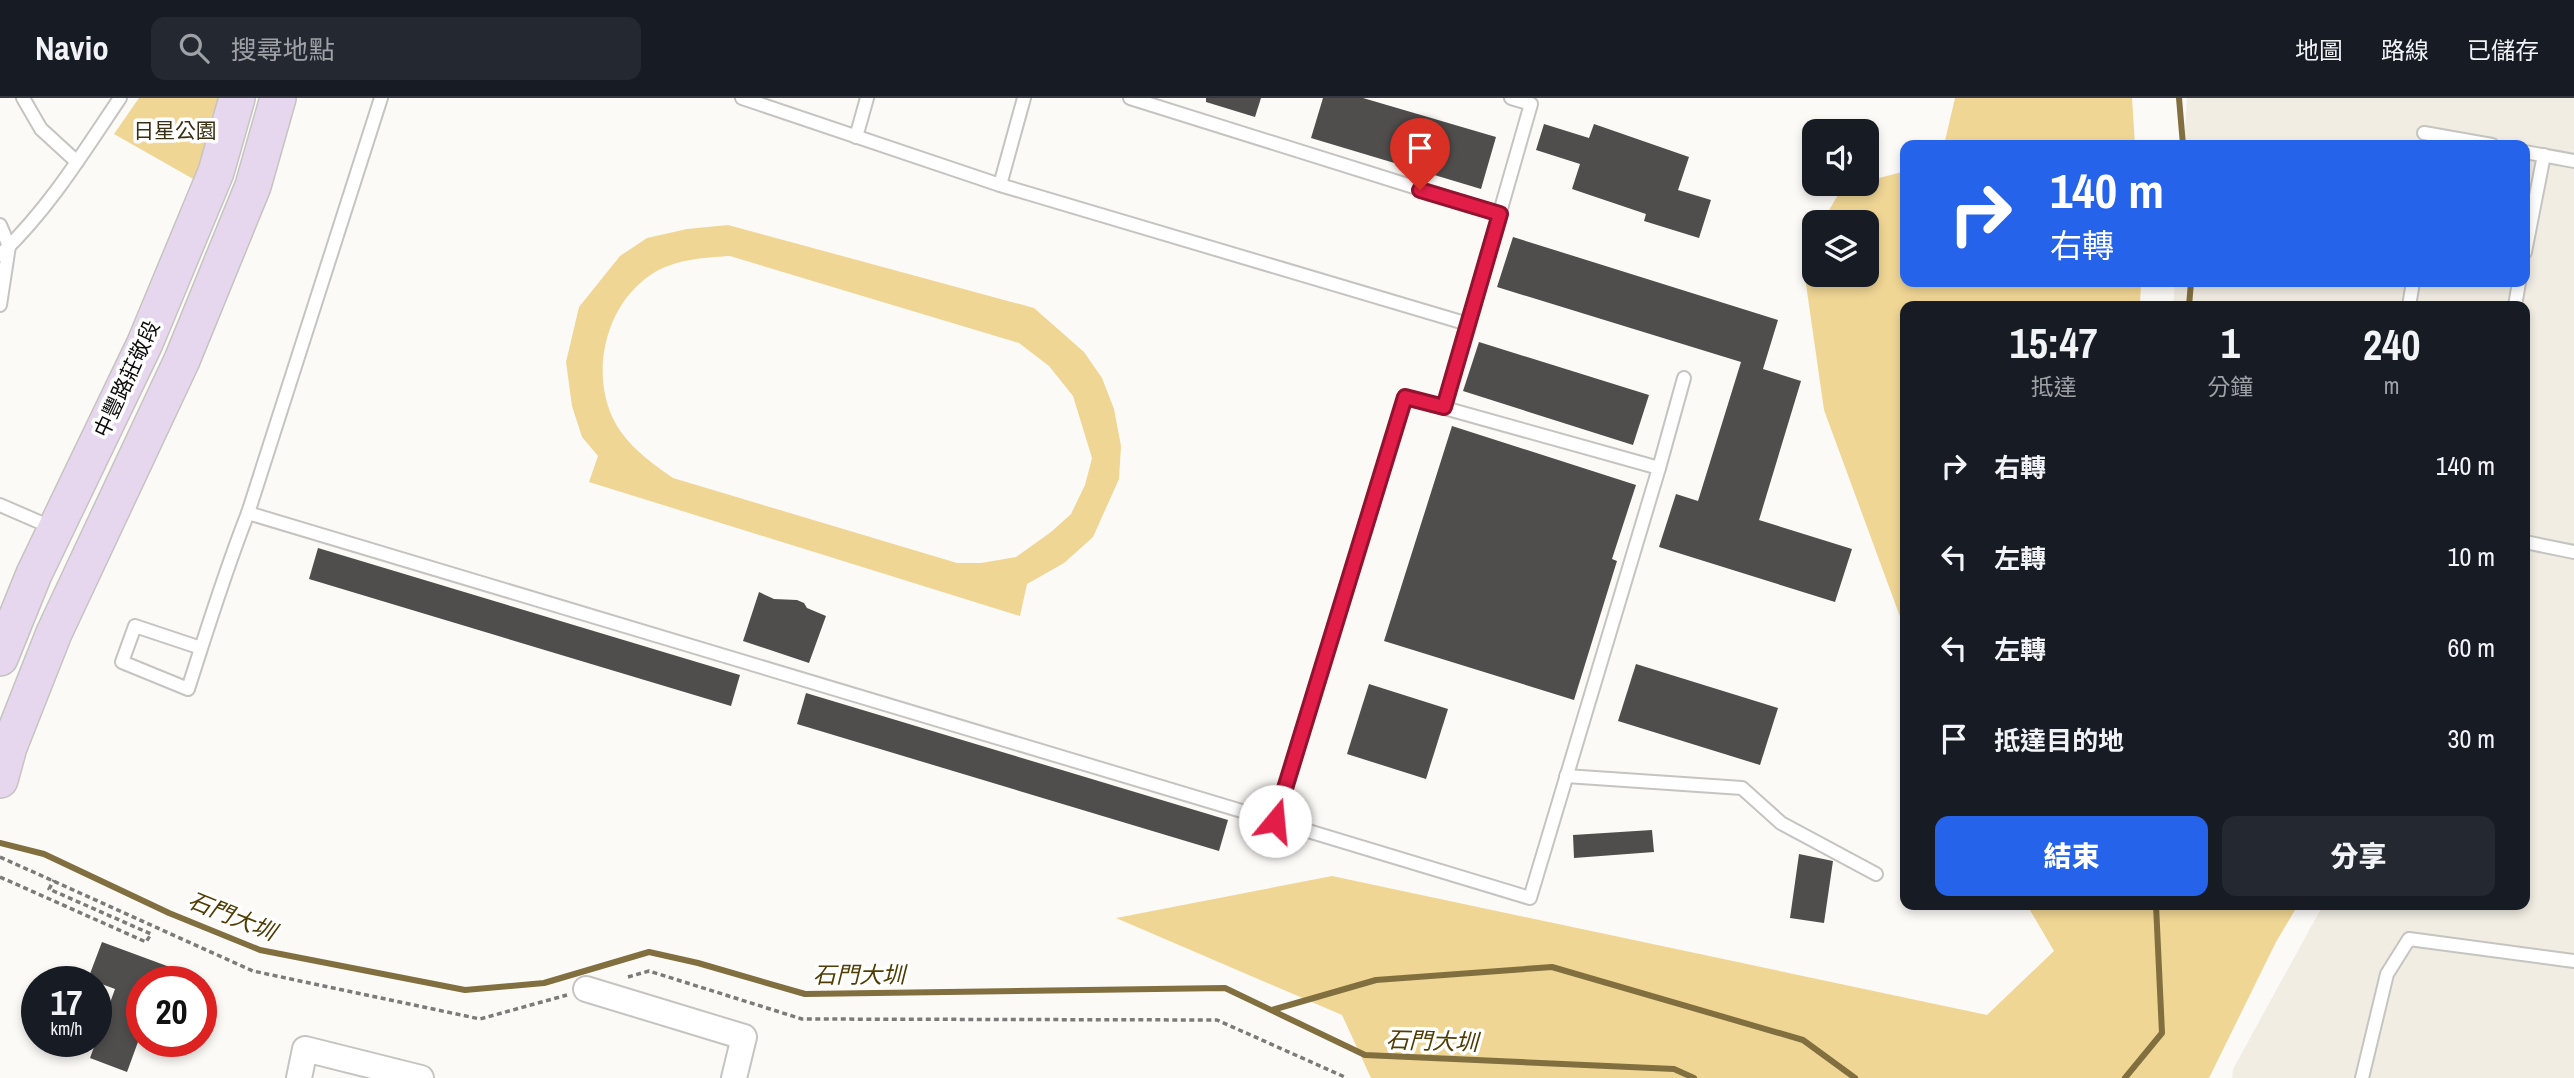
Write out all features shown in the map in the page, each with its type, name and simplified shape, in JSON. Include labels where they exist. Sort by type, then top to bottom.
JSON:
[{"type":"main road","name":"中豐路莊敬段","points":[[1,655],[34,575],[145,343],[216,172],[237,98]]},
{"type":"main road","name":"中豐路莊敬段","points":[[0,780],[9,747],[54,633],[182,360],[253,186],[278,98]]},
{"type":"street","points":[[586,989],[744,1037],[734,1078]]},
{"type":"street","points":[[299,1078],[305,1049],[421,1078]]},
{"type":"lane","points":[[23,98],[41,129],[78,162]]},
{"type":"lane","points":[[5,251],[42,210],[78,162],[120,98]]},
{"type":"lane","points":[[201,648],[135,626],[122,662],[188,689],[248,513],[381,98]]},
{"type":"lane","points":[[742,98],[1000,185],[1468,324]]},
{"type":"lane","points":[[856,137],[867,98]]},
{"type":"lane","points":[[1000,185],[1024,98]]},
{"type":"lane","points":[[1130,98],[1500,214]]},
{"type":"lane","points":[[1444,407],[1532,101],[1511,98]]},
{"type":"lane","points":[[2424,132],[2466,140]]},
{"type":"lane","points":[[2530,153],[2574,161]]},
{"type":"lane","points":[[2530,226],[2544,155]]},
{"type":"lane","points":[[0,225],[5,251],[0,305]]},
{"type":"lane","points":[[248,513],[1530,898],[1685,378]]},
{"type":"lane","points":[[1275,821],[1405,397],[1659,468]]},
{"type":"lane","points":[[0,505],[56,529]]},
{"type":"lane","points":[[2530,543],[2574,552]]},
{"type":"lane","points":[[1566,776],[1742,788],[1781,823],[1876,874]]},
{"type":"lane","points":[[2362,1078],[2387,974],[2409,939],[2574,961]]},
{"type":"path","points":[[0,877],[146,942],[150,934],[49,889],[54,880]]},
{"type":"shaded area","points":[[2187,98],[2574,98],[2574,1078],[2232,1078],[2233,1069],[2320,910],[2530,910],[2530,301],[2173,301],[2175,287],[2530,287],[2530,140],[2184,140]]},
{"type":"green space","name":"日星公園","points":[[139,98],[219,98],[195,180],[114,134]]},
{"type":"green space","points":[[1955,98],[2132,98],[2135,140],[1945,140]]},
{"type":"green space","points":[[1900,173],[1900,287],[2141,287],[2140,301],[1900,301],[1900,617],[1824,410],[1806,287],[1879,287],[1879,210],[1829,210],[1837,196],[1879,196],[1879,178]]},
{"type":"green space","points":[[728,225],[1034,308],[1084,352],[1102,378],[1114,409],[1121,446],[1119,479],[1093,537],[1064,563],[1027,584],[1020,616],[589,482],[598,456],[582,437],[572,406],[566,362],[579,307],[620,256],[647,238],[687,229]],"holes":[[[730,256],[1019,343],[1049,366],[1073,396],[1092,458],[1085,485],[1071,514],[1016,557],[981,563],[957,563],[673,478],[626,439],[611,413],[604,392],[605,347],[611,325],[621,305],[635,288],[652,274],[670,265],[700,259]]]},
{"type":"green space","points":[[1332,876],[1987,1015],[2054,951],[2030,910],[2295,910],[2276,942],[2209,1078],[1371,1078],[1342,1015],[1116,918]]},
{"type":"building","points":[[1206,98],[1261,98],[1255,117],[1206,102]]},
{"type":"building","points":[[1323,98],[1363,98],[1496,137],[1481,189],[1311,138]]},
{"type":"building","points":[[1544,124],[1589,138],[1594,124],[1689,157],[1678,190],[1711,200],[1699,238],[1644,221],[1646,214],[1572,189],[1580,164],[1536,150]]},
{"type":"building","points":[[1513,237],[1778,320],[1763,369],[1801,381],[1759,520],[1852,549],[1835,602],[1659,547],[1676,494],[1698,501],[1741,362],[1497,287]]},
{"type":"building","points":[[1479,342],[1649,395],[1633,445],[1463,391]]},
{"type":"building","points":[[1452,426],[1636,485],[1612,559],[1617,561],[1574,700],[1384,641]]},
{"type":"building","points":[[318,548],[740,675],[731,706],[309,579]]},
{"type":"building","points":[[759,592],[774,599],[797,600],[807,608],[826,616],[809,663],[743,641]]},
{"type":"building","points":[[1636,664],[1778,708],[1760,765],[1618,721]]},
{"type":"building","points":[[1369,684],[1448,709],[1426,779],[1347,754]]},
{"type":"building","points":[[806,693],[1228,820],[1219,851],[797,724]]},
{"type":"building","points":[[1652,830],[1654,852],[1574,858],[1573,835]]},
{"type":"building","points":[[1799,854],[1833,861],[1824,923],[1790,918]]},
{"type":"building","points":[[102,942],[167,966],[126,966],[126,1057],[132,1057],[127,1072],[90,1058],[112,1057],[112,997],[115,989],[112,988],[112,966],[93,966]]},
{"type":"waterway","points":[[2179,98],[2183,140]]},
{"type":"waterway","points":[[2189,301],[2191,287]]},
{"type":"waterway","name":"石門大圳","points":[[0,843],[44,854],[169,913],[260,950],[465,990],[544,983],[649,952],[698,963],[805,994],[1225,988],[1365,1055],[1674,1069],[1694,1078]]},
{"type":"waterway","points":[[2125,1078],[2162,1033],[2156,910]]},
{"type":"waterway","points":[[1272,1010],[1376,980],[1552,967],[1803,1040],[1855,1078]]},
{"type":"route","points":[[1275,821],[1405,397],[1444,407],[1500,214],[1420,190]]}]
